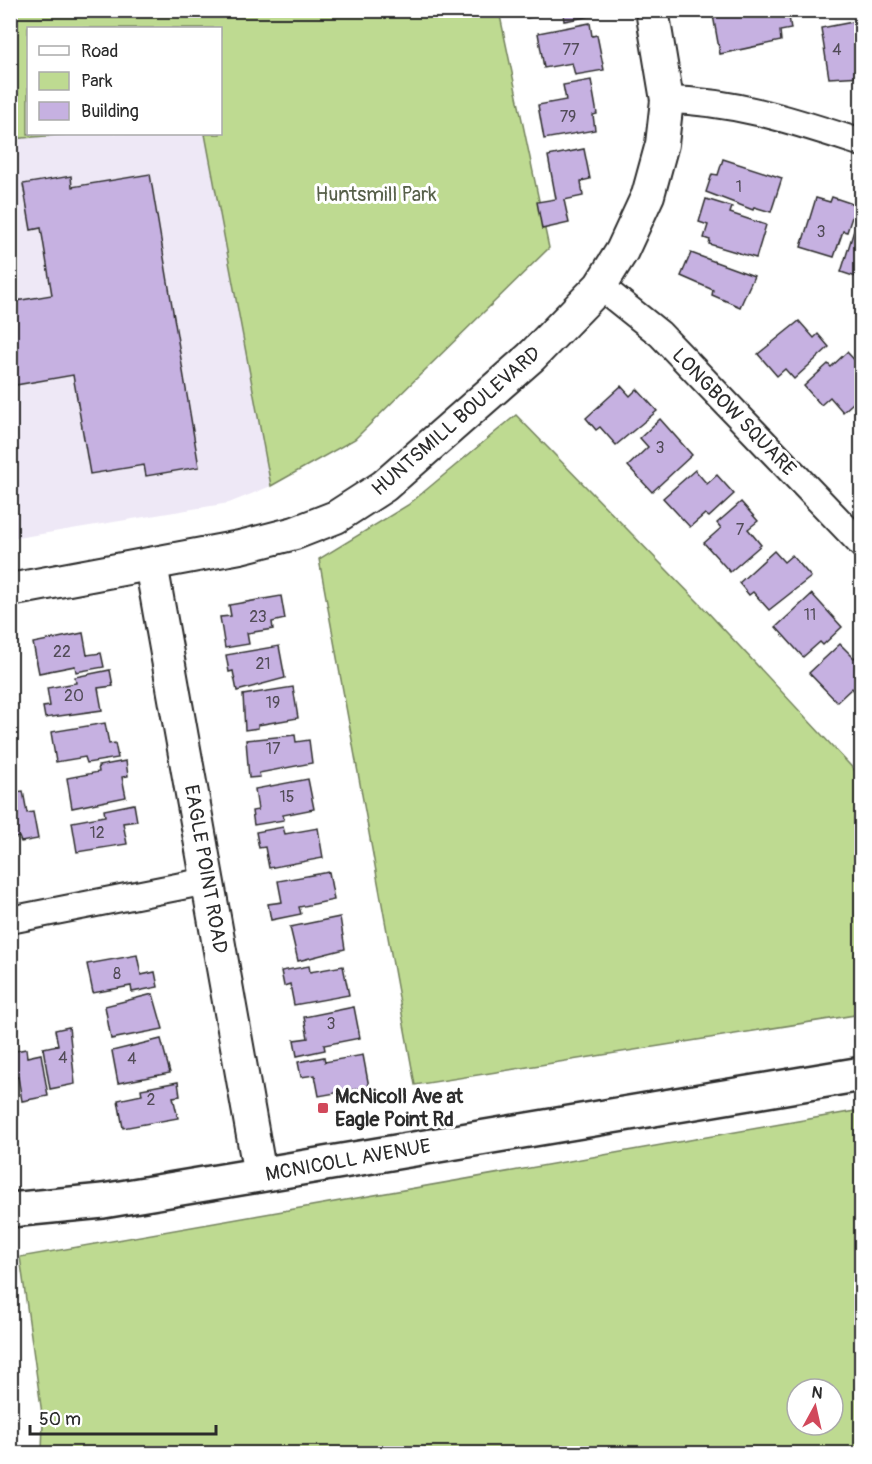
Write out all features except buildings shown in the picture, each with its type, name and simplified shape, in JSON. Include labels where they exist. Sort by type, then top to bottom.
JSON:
[{"type":"main road","name":"MCNICOLL AVENUE","points":[[10,1210],[103,1201],[861,1074]]},
{"type":"street","name":"HUNTSMILL BOULEVARD","points":[[10,590],[151,564],[295,533],[347,512],[384,486],[531,357],[600,286],[622,251],[648,195],[662,144],[667,100],[652,10]]},
{"type":"street","points":[[667,100],[708,101],[764,111],[861,143]]},
{"type":"street","name":"LONGBOW SQUARE","points":[[600,286],[660,334],[861,545]]},
{"type":"street","name":"EAGLE POINT ROAD","points":[[151,564],[260,1175]]},
{"type":"street","points":[[11,926],[174,886],[207,881]]},
{"type":"shaded area","points":[[57,135],[205,135],[271,486],[229,503],[11,539],[11,139]]},
{"type":"green space","name":"Huntsmill Park","points":[[10,11],[499,11],[549,248],[355,439],[271,486],[205,135],[222,135],[222,27],[27,27],[27,135],[57,135],[11,139]]},
{"type":"green space","points":[[516,415],[702,606],[861,777],[861,1014],[415,1085],[319,559],[408,505]]},
{"type":"green space","points":[[861,1110],[861,1453],[42,1453],[43,1421],[20,1257]]},
{"type":"place","name":"McNicoll Ave at Eagle Point Rd","points":[[323,1108]]}]
